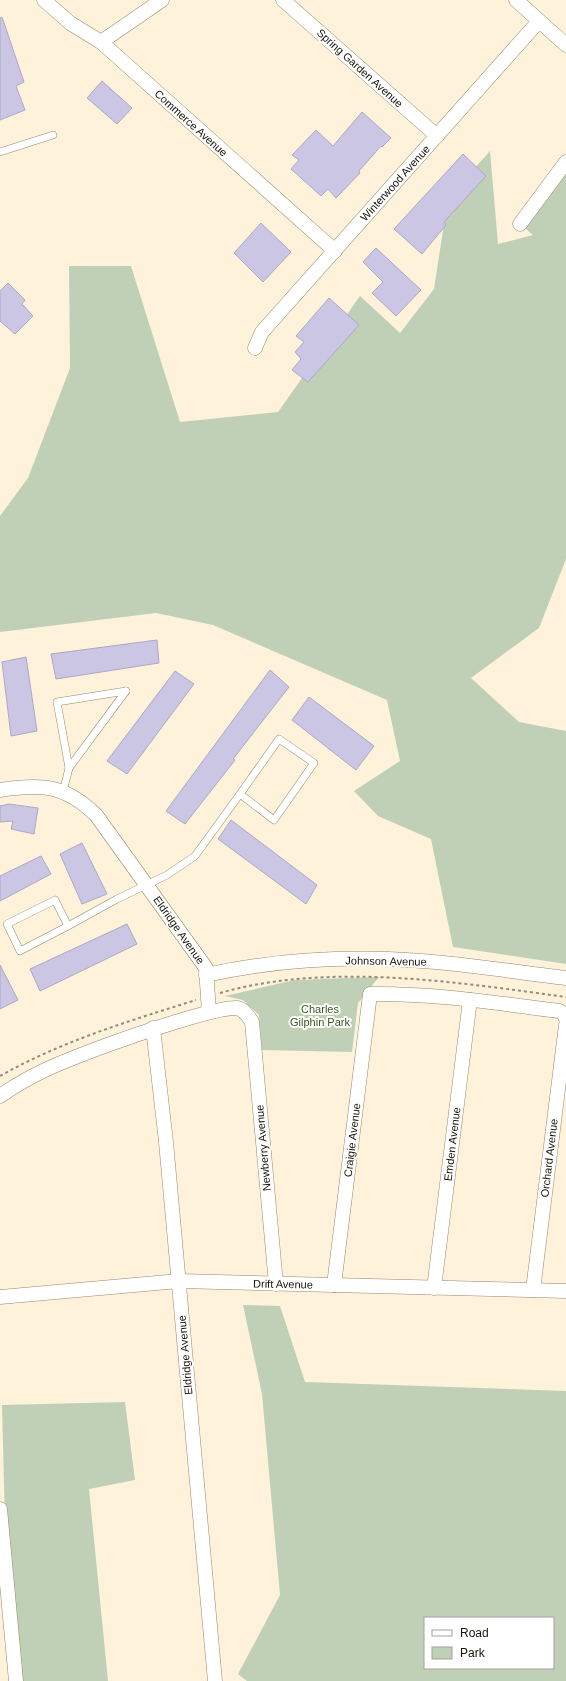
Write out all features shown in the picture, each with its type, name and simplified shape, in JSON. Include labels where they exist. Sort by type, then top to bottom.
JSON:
[{"type":"street","name":"Commerce Avenue","points":[[44,0],[70,23],[100,42],[335,251]]},
{"type":"street","points":[[100,42],[162,0]]},
{"type":"street","name":"Spring Garden Avenue","points":[[283,0],[437,136]]},
{"type":"street","points":[[516,0],[566,45]]},
{"type":"street","name":"Winterwood Avenue","points":[[255,348],[262,332],[539,21]]},
{"type":"street","points":[[520,224],[566,162]]},
{"type":"street","name":"Eldridge Avenue","points":[[0,790],[28,786],[46,787],[63,792],[86,806],[96,815],[148,885],[206,968],[209,1012]]},
{"type":"street","name":"Johnson Avenue","points":[[206,975],[270,964],[309,961],[387,959],[460,965],[566,978]]},
{"type":"street","name":"Craigie Avenue","points":[[334,1285],[370,994],[404,993],[470,1000]]},
{"type":"street","points":[[470,1000],[559,1011],[564,1014],[566,1019]]},
{"type":"street","name":"Emden Avenue","points":[[434,1288],[470,1000]]},
{"type":"street","name":"Newberry Avenue","points":[[209,1012],[237,1008],[246,1013],[252,1022],[276,1284]]},
{"type":"street","points":[[0,1096],[23,1080],[55,1065],[153,1028],[209,1012]]},
{"type":"street","name":"Orchard Avenue","points":[[533,1290],[566,1025]]},
{"type":"street","name":"Eldridge Avenue","points":[[153,1028],[166,1142],[215,1681]]},
{"type":"street","name":"Drift Avenue","points":[[0,1297],[179,1281],[566,1291]]},
{"type":"street","points":[[0,1509],[16,1681]]},
{"type":"lane","points":[[0,152],[53,135]]},
{"type":"lane","points":[[63,792],[68,768],[57,702],[126,691],[68,768]]},
{"type":"lane","points":[[68,926],[55,900],[7,924],[20,951],[68,926],[117,899],[167,875],[195,856],[279,739],[314,763],[274,820],[240,794]]},
{"type":"green space","points":[[490,151],[498,244],[533,235],[520,224],[566,162],[566,559],[539,628],[471,678],[519,722],[566,731],[566,964],[453,947],[431,839],[378,816],[354,791],[400,761],[387,700],[213,625],[156,613],[0,632],[0,516],[28,478],[70,368],[69,266],[131,266],[180,422],[278,412],[360,296],[400,333],[434,289],[448,198]]},
{"type":"green space","name":"Charles Gilphin Park","points":[[379,977],[358,1003],[352,1052],[262,1050],[259,1015],[243,1000],[225,996],[295,980]]},
{"type":"green space","points":[[243,1305],[280,1306],[305,1382],[566,1391],[566,1681],[247,1681],[238,1674],[280,1595],[262,1394]]},
{"type":"green space","points":[[125,1402],[135,1480],[89,1489],[108,1681],[9,1681],[2,1405]]},
{"type":"building","points":[[2,17],[24,82],[16,86],[25,110],[0,120],[0,18]]},
{"type":"building","points":[[102,81],[132,108],[117,124],[87,98]]},
{"type":"building","points":[[362,112],[391,138],[382,147],[381,146],[359,171],[360,173],[336,198],[328,189],[321,196],[291,169],[299,160],[292,155],[316,130],[333,146]]},
{"type":"building","points":[[463,154],[486,176],[444,222],[446,225],[422,254],[394,229]]},
{"type":"building","points":[[261,223],[291,252],[263,282],[234,253]]},
{"type":"building","points":[[376,248],[421,290],[396,316],[372,293],[383,282],[363,262]]},
{"type":"building","points":[[8,283],[25,300],[22,304],[33,316],[15,334],[0,321],[0,291]]},
{"type":"building","points":[[329,298],[359,325],[308,382],[292,370],[301,359],[295,352],[304,342],[296,336]]},
{"type":"building","points":[[157,640],[159,663],[56,679],[51,654]]},
{"type":"building","points":[[26,657],[37,731],[11,736],[2,662]]},
{"type":"building","points":[[270,670],[289,687],[185,824],[166,811]]},
{"type":"building","points":[[175,671],[194,684],[127,774],[107,761]]},
{"type":"building","points":[[309,697],[374,746],[356,770],[292,720]]},
{"type":"building","points":[[9,804],[38,808],[34,834],[11,829],[13,821],[0,822],[0,806]]},
{"type":"building","points":[[231,820],[317,885],[306,904],[218,839]]},
{"type":"building","points":[[82,843],[107,894],[82,904],[60,854]]},
{"type":"building","points":[[41,856],[51,874],[0,901],[0,876]]},
{"type":"building","points":[[127,924],[137,944],[40,991],[30,969]]},
{"type":"building","points":[[0,965],[18,1000],[0,1009]]}]
